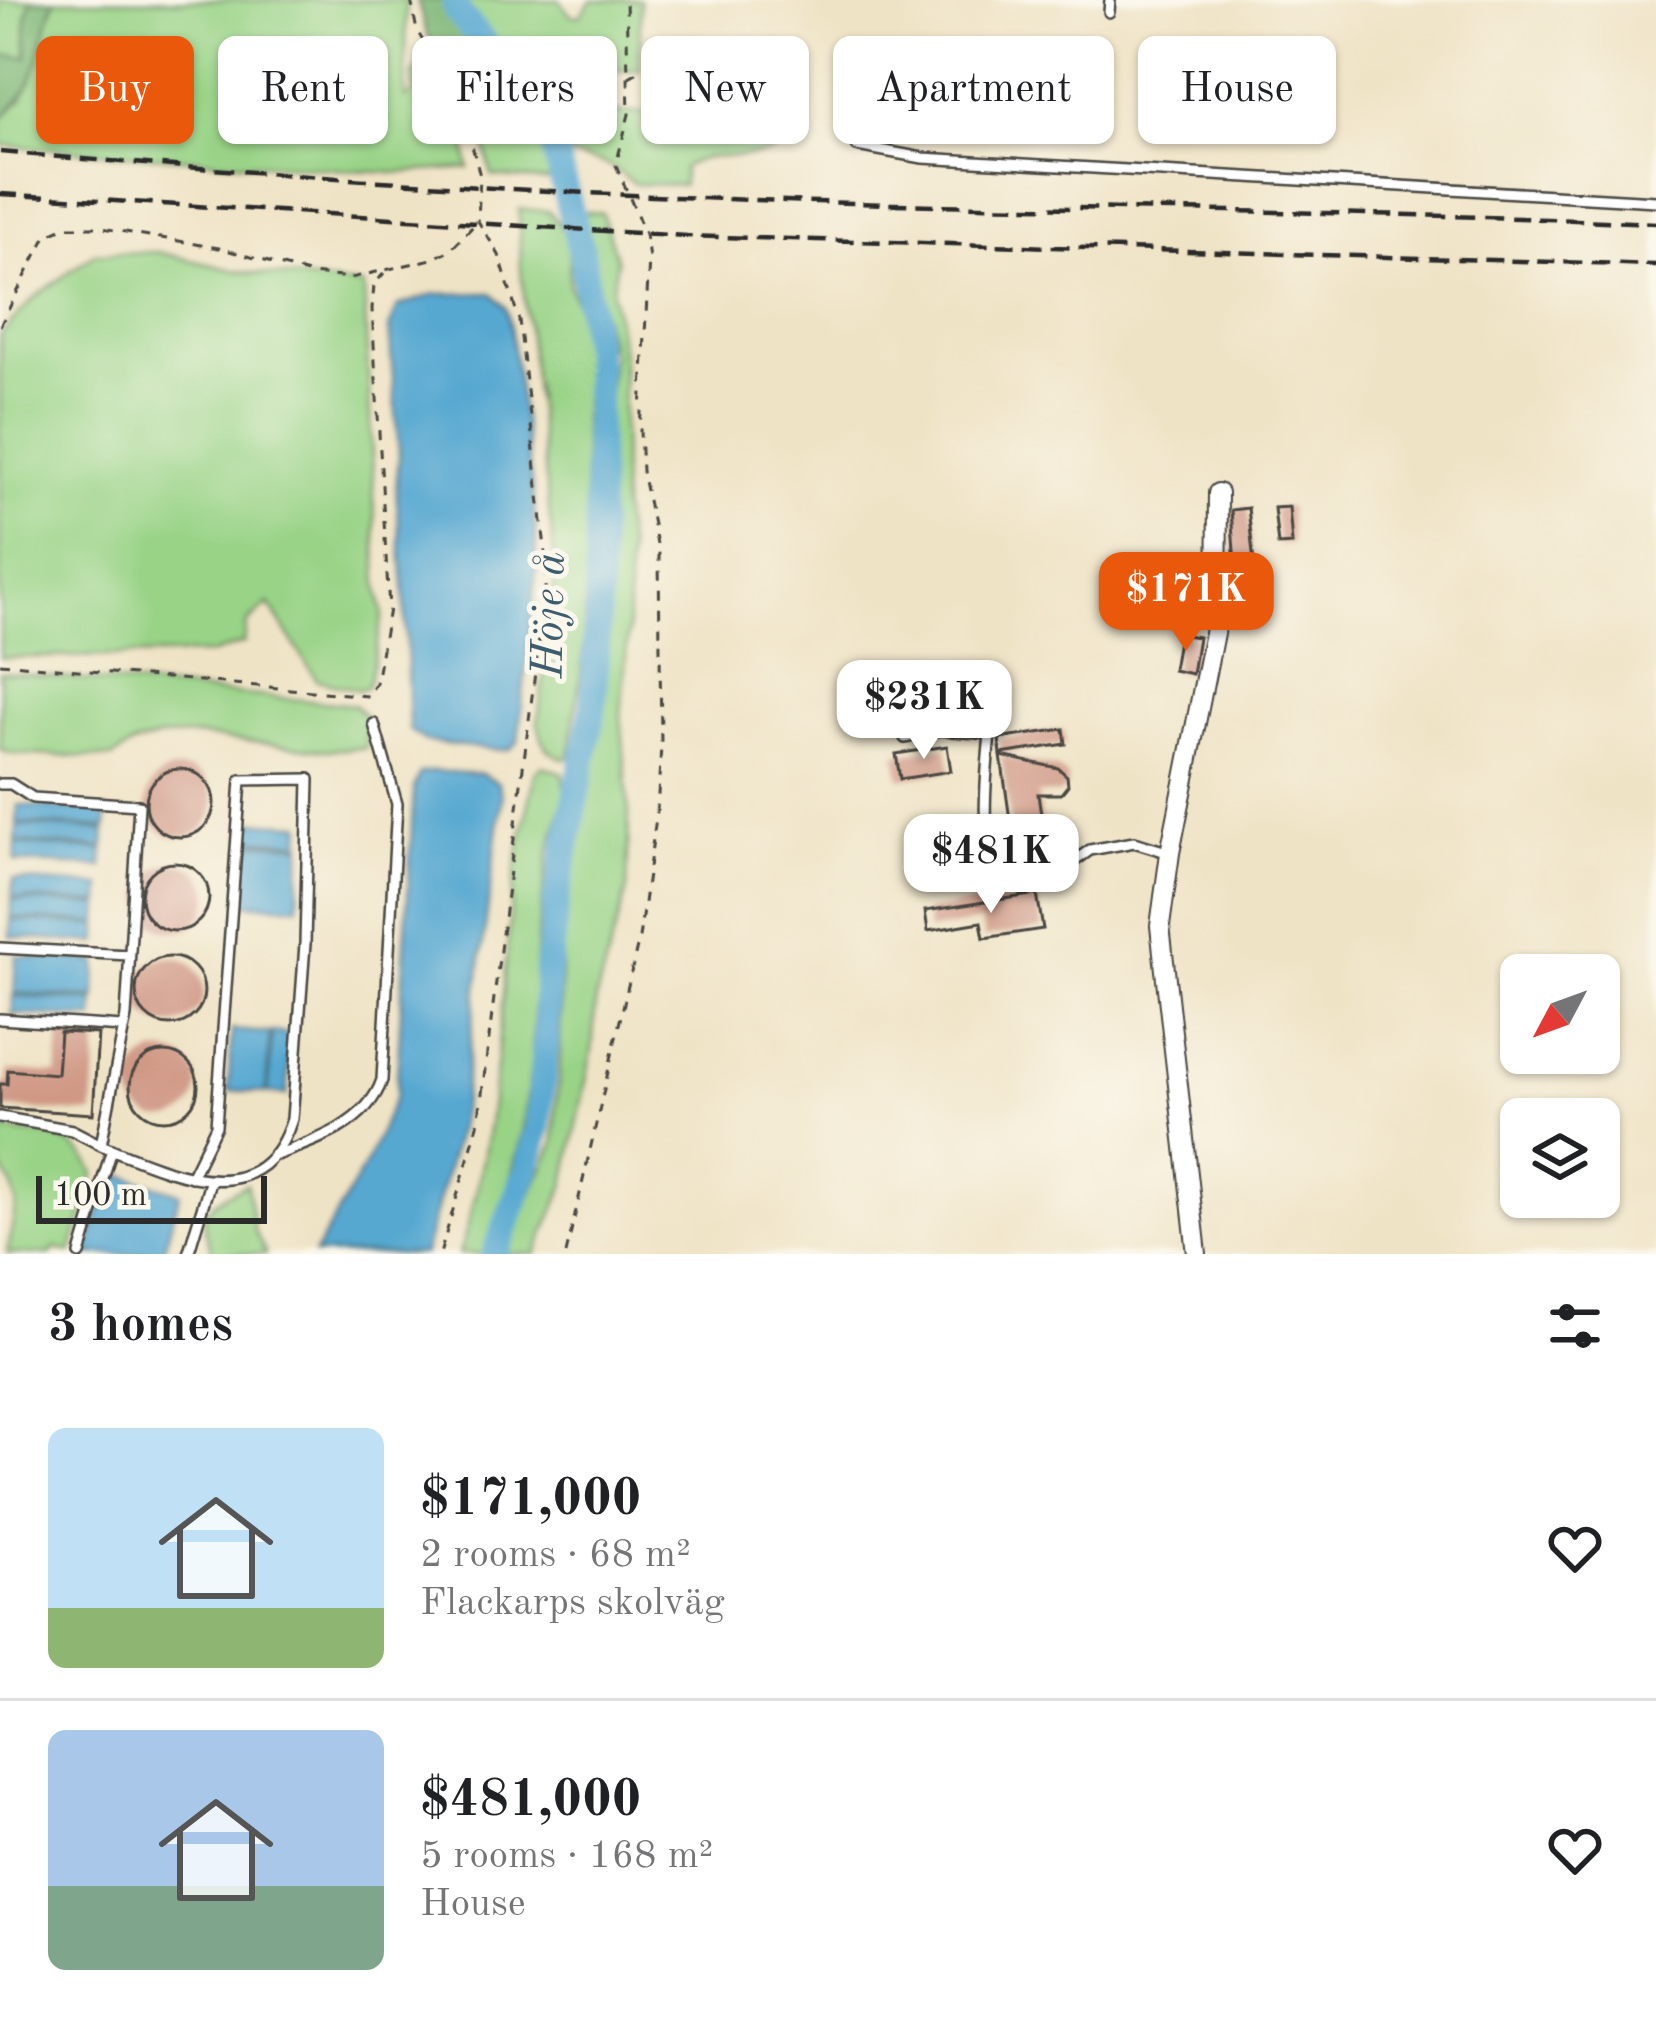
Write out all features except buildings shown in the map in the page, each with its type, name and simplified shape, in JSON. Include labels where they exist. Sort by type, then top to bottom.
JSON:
[{"type":"street","points":[[1197,1254],[1160,926],[1216,617],[1218,493]]},
{"type":"lane","points":[[857,146],[923,158],[1656,201]]},
{"type":"lane","points":[[276,1154],[365,1112],[382,1080],[397,804],[374,724]]},
{"type":"lane","points":[[940,730],[990,734],[983,803],[987,858],[997,887],[1048,880],[1090,850],[1134,842],[1170,853]]},
{"type":"lane","points":[[0,1117],[72,1130],[106,1147],[191,1177],[210,1182],[243,1177],[276,1154],[284,1145],[293,1100],[305,944],[309,778],[241,780],[216,1126],[191,1177]]},
{"type":"lane","points":[[0,784],[10,784],[33,798],[139,805],[123,1028],[106,1147],[80,1254]]},
{"type":"lane","points":[[0,948],[129,955]]},
{"type":"lane","points":[[0,1019],[123,1028]]},
{"type":"lane","points":[[188,1254],[210,1182]]},
{"type":"path","points":[[411,0],[421,36]]},
{"type":"path","points":[[566,1254],[639,938],[650,876],[661,746],[659,554],[641,471],[640,431],[649,258],[645,234],[616,165],[629,114],[626,0]]},
{"type":"path","points":[[628,77],[641,71]]},
{"type":"path","points":[[440,1254],[478,1125],[545,593],[543,513],[519,320],[499,255],[478,221],[480,176],[472,144]]},
{"type":"path","points":[[0,326],[46,236],[66,227],[97,226],[219,248],[311,274],[351,278],[384,273],[450,250],[478,221]]},
{"type":"path","points":[[374,724],[368,696],[376,683],[389,610],[372,309],[374,285],[384,273]]},
{"type":"path","points":[[0,663],[368,696]]},
{"type":"green space","points":[[0,0],[31,0],[26,18],[27,57],[0,55]]},
{"type":"green space","points":[[31,0],[54,0],[44,36],[36,36],[32,78],[0,119],[0,55],[27,57],[26,18]]},
{"type":"green space","points":[[55,0],[406,0],[405,98],[412,94],[412,144],[465,144],[469,168],[392,173],[0,145],[0,119],[22,100],[36,58],[36,144],[194,144],[194,36],[43,36]]},
{"type":"green space","points":[[417,0],[445,0],[464,36],[427,35]]},
{"type":"green space","points":[[464,0],[560,0],[570,15],[580,16],[592,0],[640,0],[640,70],[617,71],[617,36],[487,36]]},
{"type":"green space","points":[[617,113],[641,113],[641,144],[751,144],[775,151],[693,162],[683,168],[683,185],[635,184],[607,164],[573,156],[567,144],[617,144]]},
{"type":"green space","points":[[485,144],[543,144],[548,153],[552,176],[546,181],[492,176]]},
{"type":"green space","points":[[519,209],[549,211],[569,238],[569,285],[583,321],[587,364],[583,656],[565,759],[546,746],[538,723],[556,571],[521,271]]},
{"type":"green space","points":[[578,211],[602,213],[617,261],[612,290],[623,361],[622,510],[628,551],[621,714],[629,813],[627,890],[596,998],[592,1051],[565,1184],[536,1254],[504,1254],[554,1144],[562,918],[586,804],[606,653],[609,527],[603,460],[612,355]]},
{"type":"green space","points":[[157,252],[237,271],[364,286],[383,615],[368,686],[359,690],[317,680],[269,604],[247,623],[244,643],[213,654],[0,658],[0,335],[34,298],[95,253]]},
{"type":"green space","points":[[0,672],[354,705],[365,716],[366,748],[324,750],[198,736],[162,737],[133,745],[112,758],[12,754],[0,750]]},
{"type":"green space","points":[[542,766],[563,773],[566,792],[549,852],[537,937],[532,1061],[522,1133],[502,1211],[483,1254],[459,1254],[490,1116],[516,868],[535,773]]},
{"type":"green space","points":[[0,1129],[66,1142],[95,1173],[71,1253],[54,1248],[51,1254],[7,1254],[16,1203],[0,1166]]},
{"type":"green space","points":[[247,1184],[254,1230],[266,1254],[214,1254],[205,1227],[208,1209]]},
{"type":"water","points":[[492,293],[506,308],[510,325],[534,503],[537,563],[518,742],[499,750],[427,742],[409,730],[396,489],[399,454],[389,329],[398,306],[435,294]]},
{"type":"water","points":[[420,773],[482,774],[498,783],[502,797],[460,1122],[424,1254],[314,1254],[366,1163],[396,1095],[414,788]]},
{"type":"water","points":[[18,805],[107,811],[106,828],[17,823]]},
{"type":"water","points":[[245,821],[302,824],[301,842],[244,839]]},
{"type":"water","points":[[17,825],[105,830],[104,848],[16,842]]},
{"type":"water","points":[[244,842],[302,845],[298,906],[240,903]]},
{"type":"water","points":[[16,844],[104,850],[103,867],[15,862]]},
{"type":"water","points":[[13,880],[102,886],[101,903],[12,898]]},
{"type":"water","points":[[12,900],[100,905],[99,923],[11,918]]},
{"type":"water","points":[[11,920],[99,925],[98,943],[10,937]]},
{"type":"water","points":[[16,956],[97,961],[96,998],[14,993]]},
{"type":"water","points":[[13,996],[95,1001],[94,1019],[12,1014]]},
{"type":"water","points":[[232,1030],[270,1033],[266,1093],[228,1091]]},
{"type":"water","points":[[272,1032],[290,1034],[287,1095],[268,1093]]},
{"type":"water","points":[[111,1172],[180,1193],[162,1254],[87,1254]]},
{"type":"waterway","name":"Höje å","points":[[455,0],[456,10],[507,70],[552,140],[582,254],[596,364],[598,600],[593,709],[556,901],[538,1126],[495,1254]]},
{"type":"railway","points":[[0,152],[393,182],[688,198],[1656,223]]},
{"type":"railway","points":[[0,194],[687,236],[1656,265]]}]
